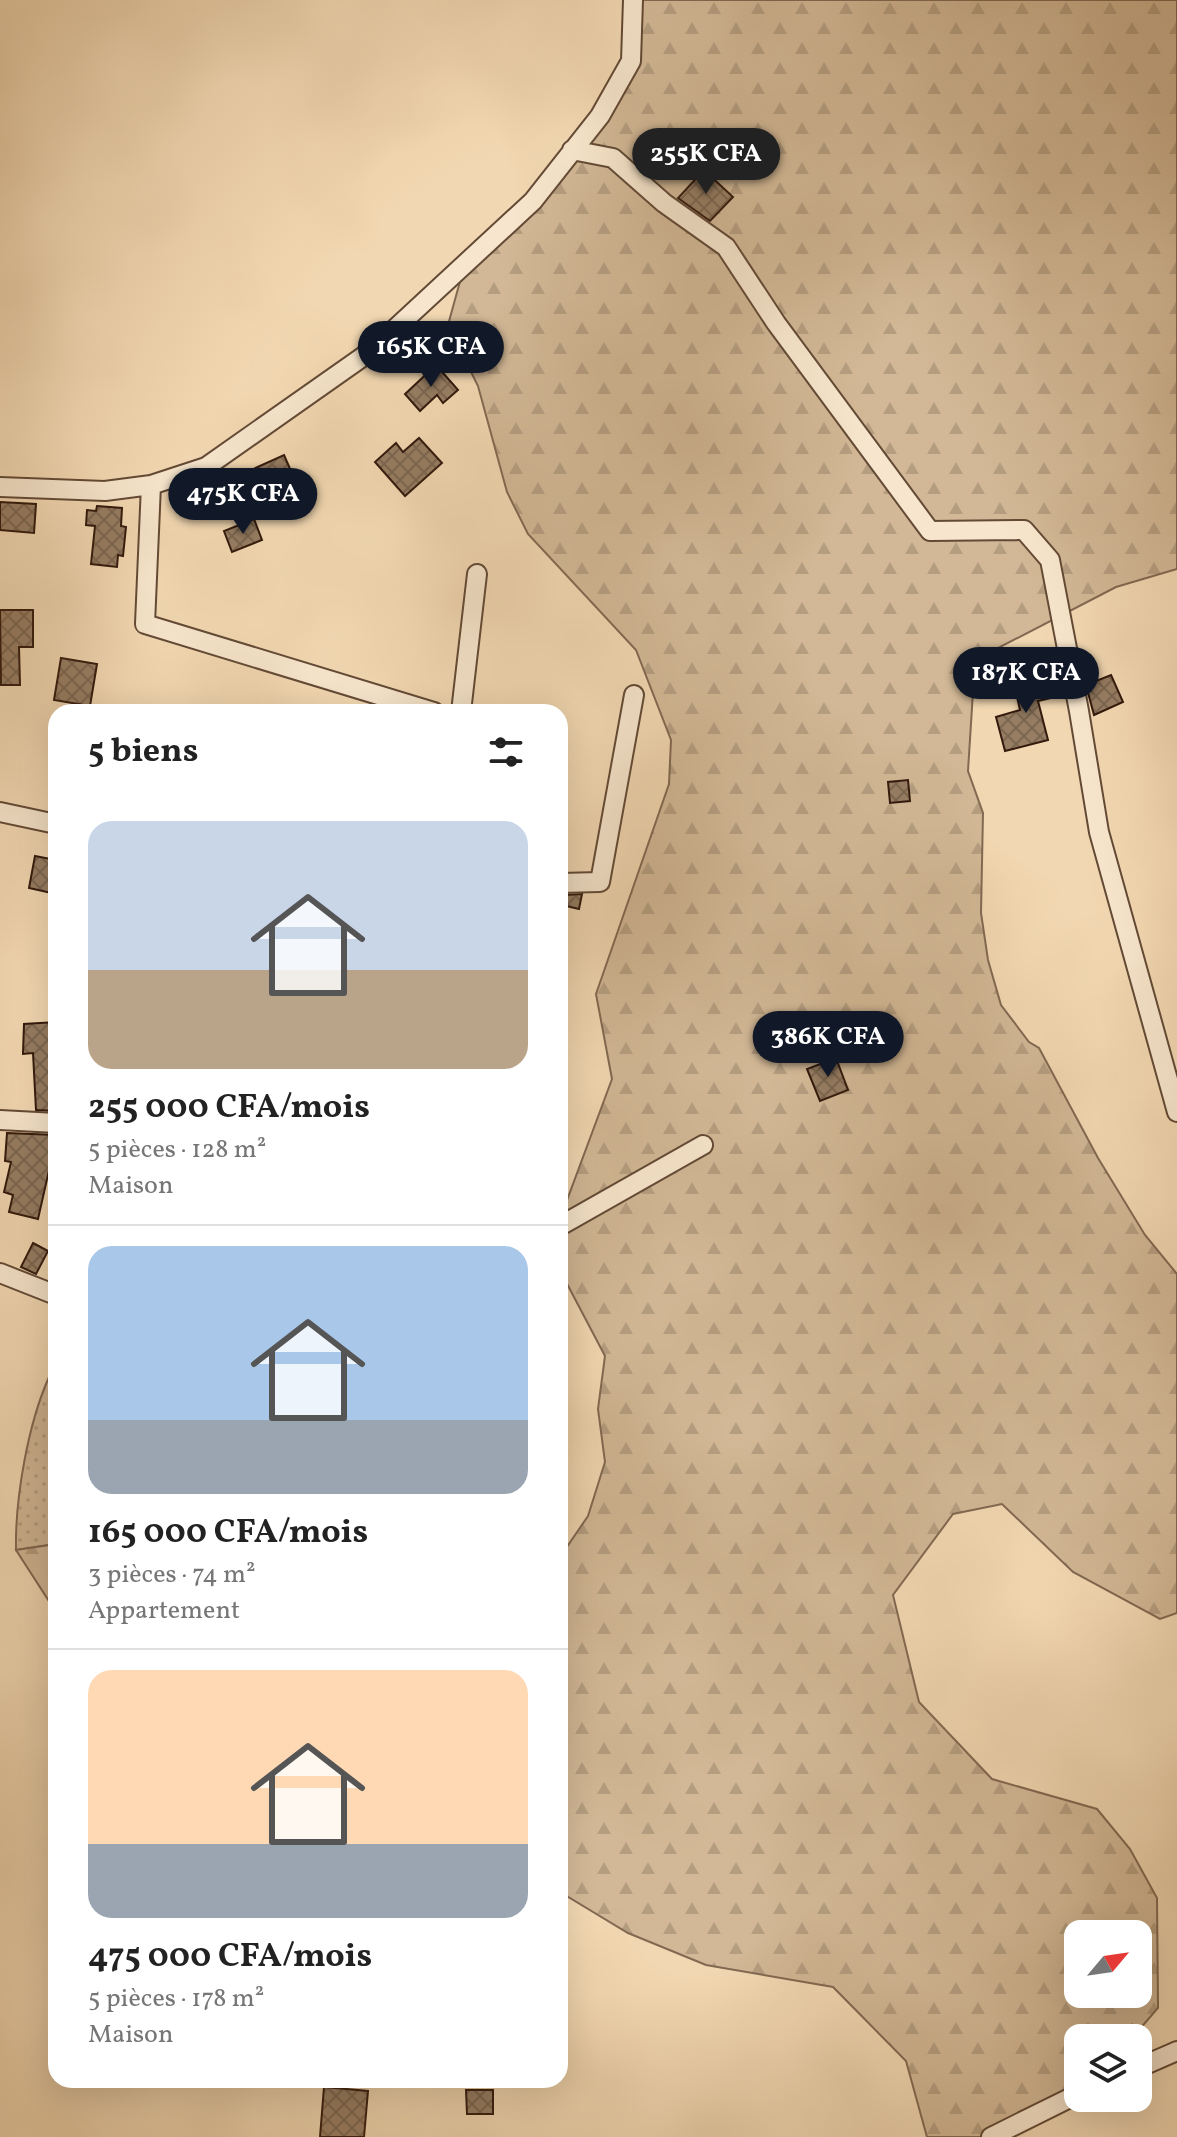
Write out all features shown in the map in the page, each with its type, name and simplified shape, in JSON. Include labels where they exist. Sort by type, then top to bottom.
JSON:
[{"type":"street","points":[[0,487],[105,491],[151,485],[206,467],[371,351],[533,201],[600,116],[631,61],[633,0]]},
{"type":"street","points":[[572,150],[613,158],[664,203],[726,247],[776,323],[930,531],[1024,530],[1050,560],[1099,832],[1177,1112]]},
{"type":"street","points":[[151,485],[145,624],[408,704]]},
{"type":"street","points":[[462,704],[477,574]]},
{"type":"street","points":[[568,883],[600,882],[634,695]]},
{"type":"street","points":[[0,812],[48,822]]},
{"type":"street","points":[[0,1120],[48,1123]]},
{"type":"street","points":[[568,1221],[703,1145]]},
{"type":"street","points":[[0,1273],[48,1292]]},
{"type":"street","points":[[1152,2062],[1177,2051]]},
{"type":"street","points":[[991,2137],[1064,2101]]},
{"type":"green space","points":[[633,0],[1177,0],[1177,569],[1116,587],[975,660],[968,771],[983,813],[981,913],[988,960],[1001,1005],[1029,1042],[1039,1048],[1098,1158],[1145,1235],[1177,1274],[1177,1613],[1160,1619],[1073,1572],[1002,1504],[953,1514],[893,1595],[919,1702],[992,1779],[1097,1809],[1130,1849],[1157,1898],[1158,2008],[1144,2024],[1064,2024],[1064,2101],[991,2137],[927,2137],[906,2061],[833,1987],[706,1965],[628,1933],[568,1897],[568,1545],[588,1516],[605,1462],[598,1409],[605,1356],[568,1286],[568,1198],[612,1079],[596,994],[669,784],[671,740],[636,650],[528,534],[507,492],[478,386],[448,325],[464,267],[533,201],[631,61]]},
{"type":"green space","points":[[48,1380],[48,1545],[16,1550],[24,1462]]},
{"type":"green space","points":[[48,1545],[48,1600],[16,1550]]},
{"type":"building","points":[[704,170],[733,197],[710,221],[678,198]]},
{"type":"building","points":[[436,365],[458,390],[443,403],[437,395],[420,411],[405,394]]},
{"type":"building","points":[[419,438],[442,463],[405,496],[375,462],[396,443],[403,452]]},
{"type":"building","points":[[284,455],[298,487],[264,503],[249,471]]},
{"type":"building","points":[[0,502],[36,504],[34,533],[0,530]]},
{"type":"building","points":[[97,506],[122,508],[121,526],[126,527],[123,556],[118,555],[117,567],[91,564],[95,526],[86,525],[87,510],[96,511]]},
{"type":"building","points":[[254,519],[262,540],[232,552],[224,531]]},
{"type":"building","points":[[0,610],[33,610],[33,647],[19,647],[20,685],[1,685]]},
{"type":"building","points":[[61,658],[97,664],[90,704],[54,700]]},
{"type":"building","points":[[1050,675],[1055,697],[1038,701],[1048,740],[1005,751],[996,717],[1020,710],[1014,684]]},
{"type":"building","points":[[1111,675],[1123,702],[1094,715],[1086,685]]},
{"type":"building","points":[[908,780],[910,801],[890,803],[888,782]]},
{"type":"building","points":[[35,856],[48,858],[48,892],[29,888]]},
{"type":"building","points":[[582,894],[579,909],[568,906],[568,895]]},
{"type":"building","points":[[48,1022],[48,1111],[36,1110],[33,1053],[23,1054],[24,1024]]},
{"type":"building","points":[[836,1058],[848,1090],[820,1101],[807,1069]]},
{"type":"building","points":[[7,1133],[48,1135],[48,1175],[38,1219],[9,1212],[13,1195],[4,1192],[11,1162],[5,1161]]},
{"type":"building","points":[[33,1243],[48,1251],[36,1274],[21,1267]]},
{"type":"building","points":[[324,2088],[368,2091],[364,2137],[320,2137]]},
{"type":"building","points":[[466,2090],[493,2090],[493,2114],[467,2114]]}]
